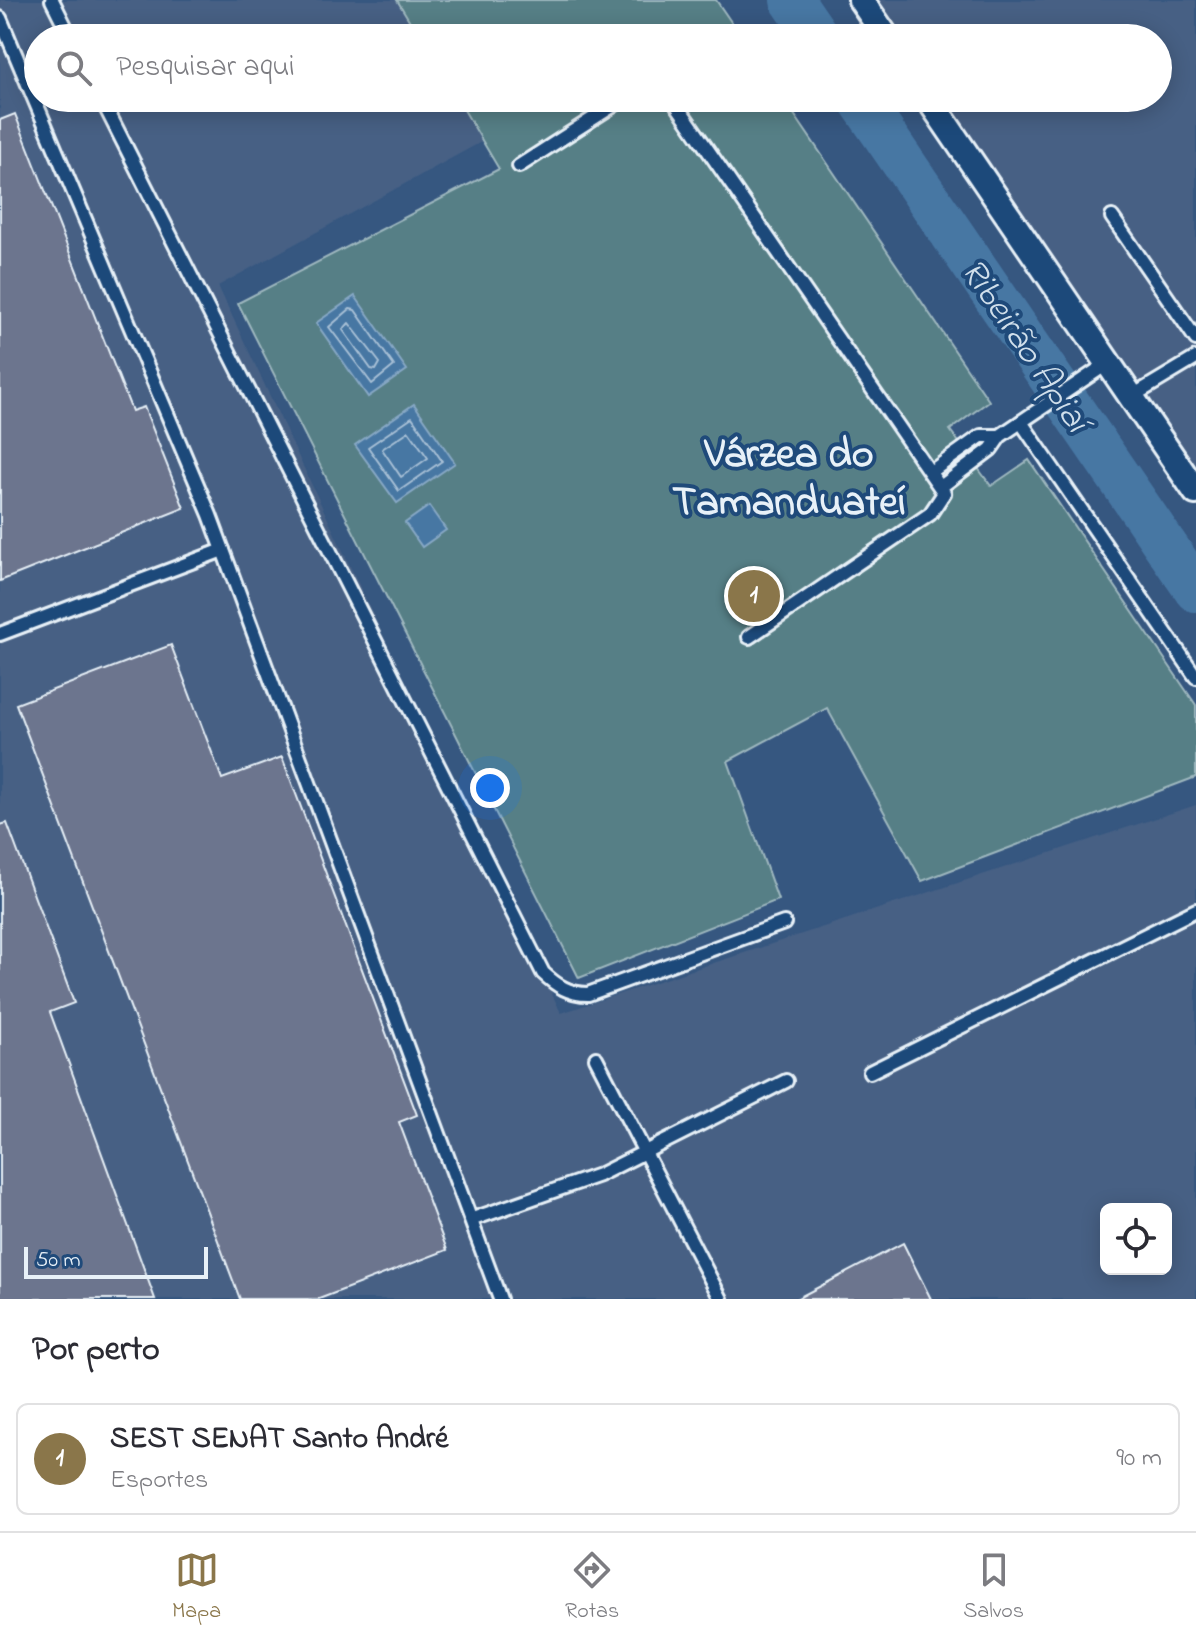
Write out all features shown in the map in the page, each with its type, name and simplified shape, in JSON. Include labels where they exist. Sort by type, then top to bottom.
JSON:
[{"type":"street","points":[[861,0],[877,24]]},
{"type":"street","points":[[938,112],[1196,492]]},
{"type":"lane","points":[[52,0],[64,24]]},
{"type":"lane","points":[[0,18],[24,75]]},
{"type":"lane","points":[[39,112],[223,550],[473,1219],[500,1299]]},
{"type":"lane","points":[[108,112],[543,973],[561,988],[575,994],[588,994],[784,923]]},
{"type":"lane","points":[[519,166],[603,112]]},
{"type":"lane","points":[[682,112],[942,486],[942,500],[930,514],[749,637]]},
{"type":"lane","points":[[1112,217],[1196,339]]},
{"type":"lane","points":[[1131,397],[1196,358]]},
{"type":"lane","points":[[942,486],[991,449],[1000,436],[1108,363]]},
{"type":"lane","points":[[1021,422],[1196,677]]},
{"type":"lane","points":[[932,471],[981,436],[1000,436]]},
{"type":"lane","points":[[0,634],[223,550]]},
{"type":"lane","points":[[870,1072],[1196,910]]},
{"type":"lane","points":[[596,1058],[721,1299]]},
{"type":"lane","points":[[473,1219],[599,1175],[647,1154],[786,1081]]},
{"type":"shaded area","points":[[0,0],[397,0],[412,24],[24,24],[24,112],[465,112],[483,141],[218,286],[561,1013],[1196,805],[1196,1299],[0,1299]]},
{"type":"shaded area","points":[[871,0],[1196,0],[1196,503],[944,112],[1172,112],[1172,24],[887,24]]},
{"type":"green space","points":[[397,0],[716,0],[732,24],[412,24]]},
{"type":"green space","points":[[465,112],[793,112],[989,401],[950,430],[991,486],[1029,460],[1196,705],[1196,777],[922,881],[827,708],[728,761],[778,900],[579,978],[238,303],[499,169]]},
{"type":"water","points":[[355,296],[407,370],[368,397],[316,323]]},
{"type":"water","points":[[414,404],[455,463],[397,503],[355,445]]},
{"type":"water","points":[[429,506],[446,530],[422,547],[405,523]]},
{"type":"building","points":[[15,114],[132,411],[144,407],[184,508],[0,581],[0,120]]},
{"type":"building","points":[[171,645],[222,779],[282,757],[417,1115],[399,1122],[447,1250],[319,1299],[240,1299],[16,704]]},
{"type":"building","points":[[7,823],[74,1003],[50,1012],[155,1299],[0,1299],[0,825]]},
{"type":"building","points":[[903,1243],[931,1299],[796,1299]]},
{"type":"waterway","name":"Ribeirão Apiaí","points":[[792,0],[808,24]]},
{"type":"waterway","name":"Ribeirão Apiaí","points":[[869,112],[1196,590]]},
{"type":"place","name":"SEST SENAT Santo André","points":[[754,596]]},
{"type":"district","name":"Várzea do Tamanduateí","points":[[789,475]]}]
